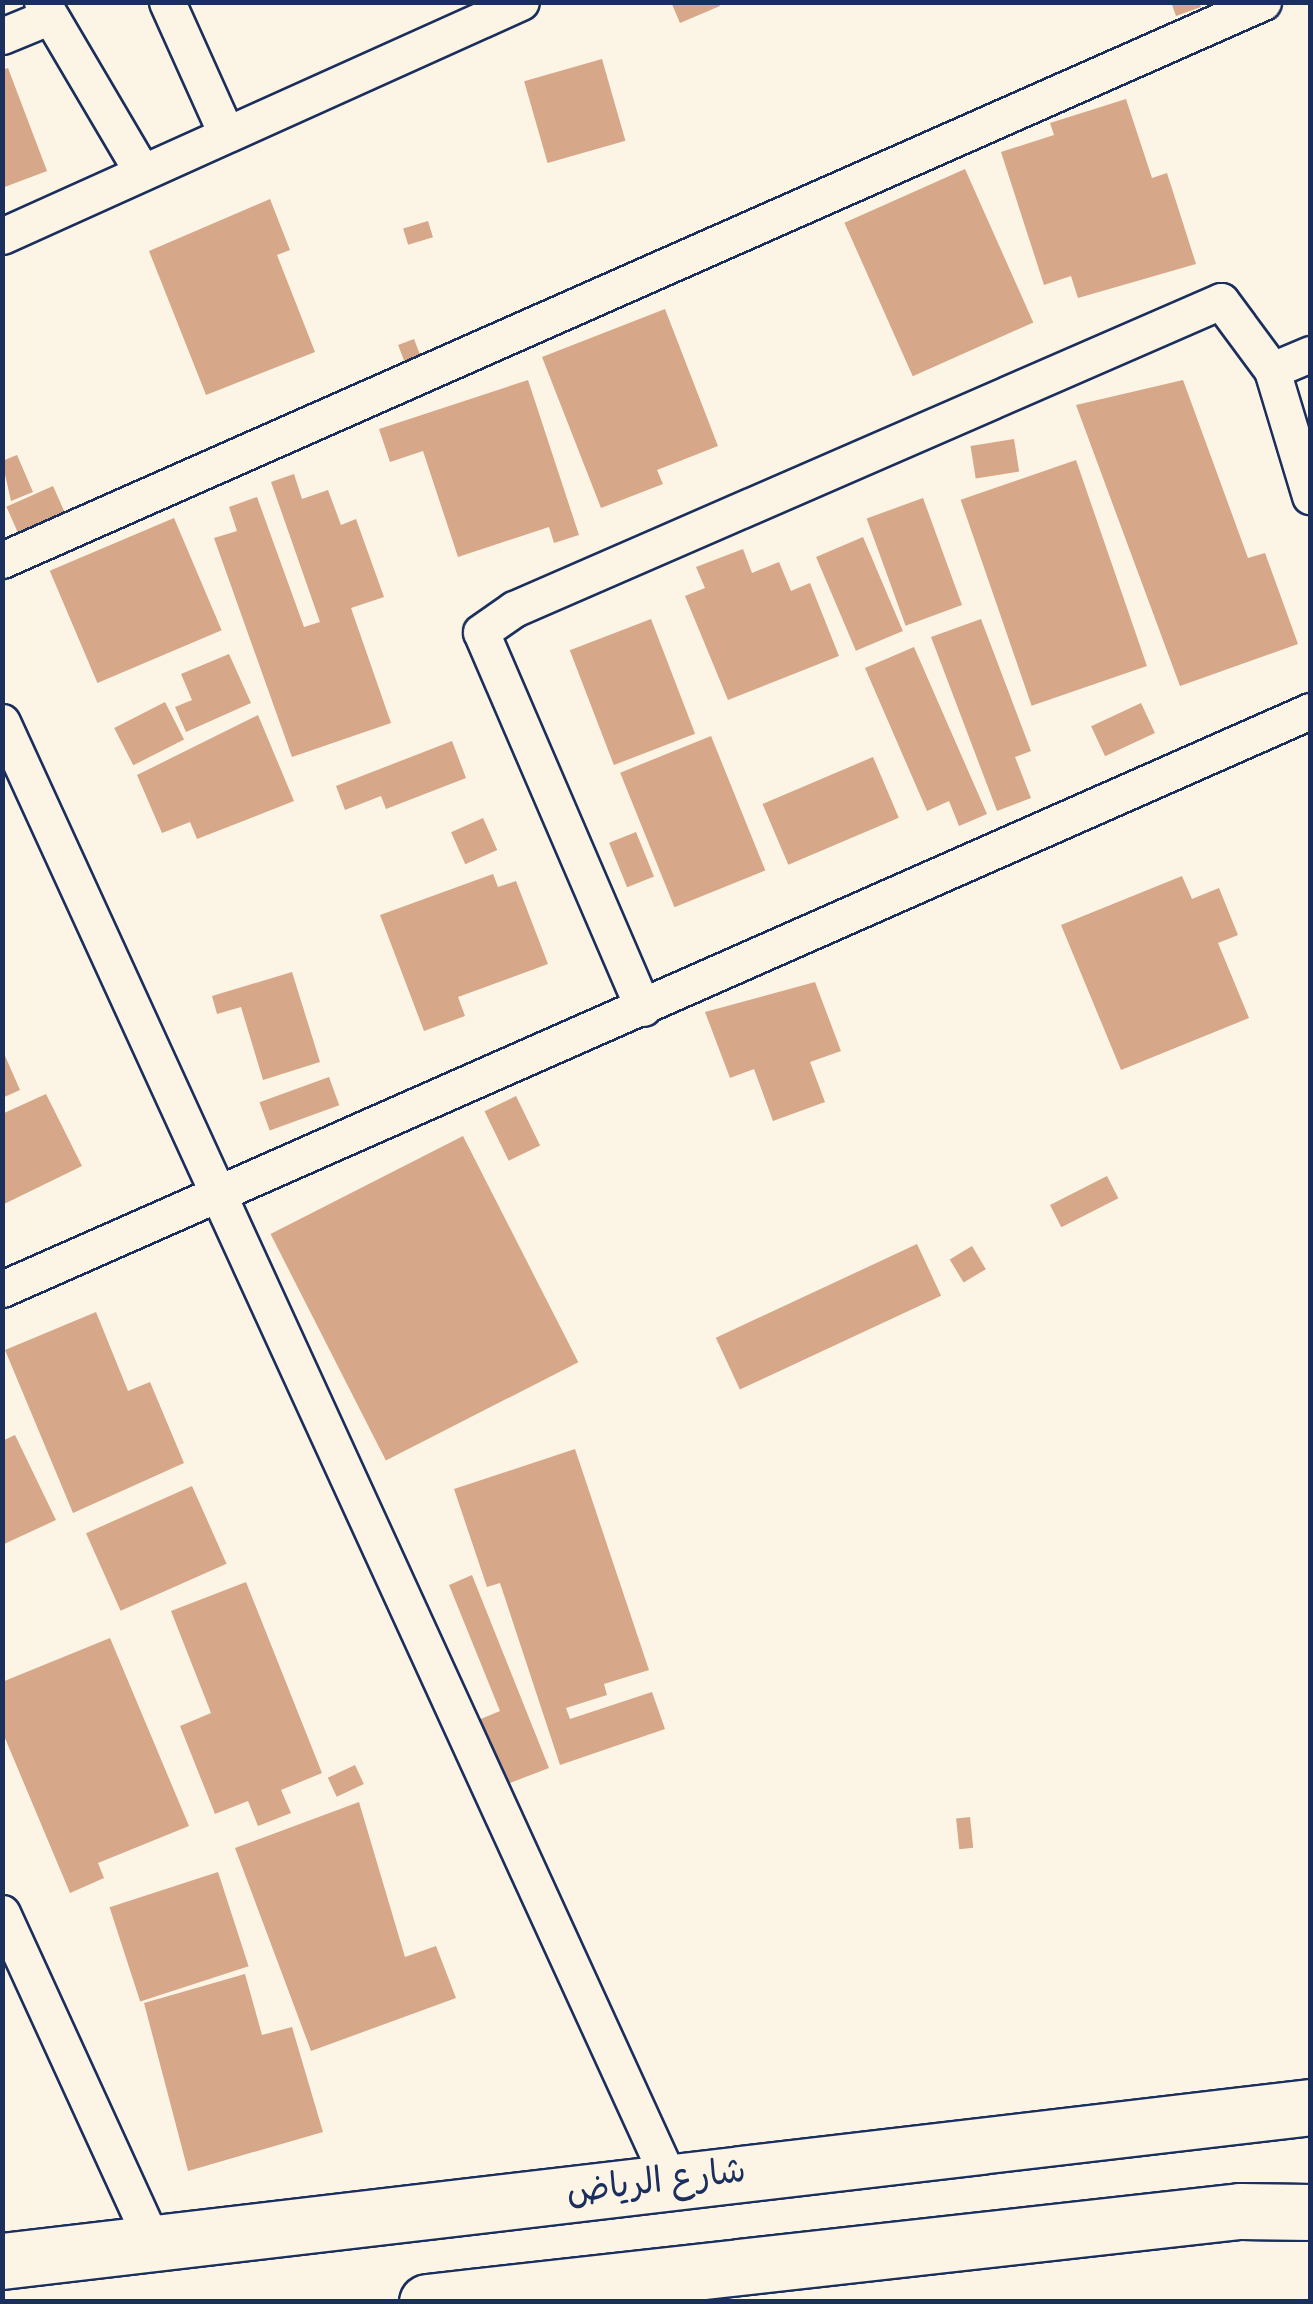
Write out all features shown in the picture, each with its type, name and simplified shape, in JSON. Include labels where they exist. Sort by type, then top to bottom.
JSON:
[{"type":"main road","name":"شارع الرياض","points":[[2,2261],[668,2179],[1310,2107]]},
{"type":"main road","points":[[427,2302],[1240,2211],[1310,2212]]},
{"type":"street","points":[[167,2],[226,133]]},
{"type":"street","points":[[2,236],[141,170],[521,2]]},
{"type":"street","points":[[2,560],[1263,2]]},
{"type":"street","points":[[2,36],[45,10],[141,170]]},
{"type":"street","points":[[642,1008],[482,632],[514,608],[1190,307],[1220,301],[1272,370],[1310,496]]},
{"type":"street","points":[[1272,370],[1310,354]]},
{"type":"street","points":[[2,1289],[1310,712]]},
{"type":"street","points":[[2,722],[215,1198],[668,2179]]},
{"type":"street","points":[[2,1913],[153,2243]]},
{"type":"building","points":[[671,2],[718,2],[720,6],[680,23]]},
{"type":"building","points":[[1171,2],[1199,2],[1201,7],[1176,16]]},
{"type":"building","points":[[602,59],[625,141],[548,163],[524,81]]},
{"type":"building","points":[[8,68],[47,171],[2,188],[2,70]]},
{"type":"building","points":[[1126,99],[1152,178],[1167,173],[1196,264],[1078,298],[1071,276],[1044,285],[1001,152],[1054,135],[1050,123]]},
{"type":"building","points":[[965,169],[1033,322],[913,376],[844,223]]},
{"type":"building","points":[[270,199],[290,250],[277,255],[315,352],[206,395],[149,251]]},
{"type":"building","points":[[428,221],[433,237],[408,245],[403,229]]},
{"type":"building","points":[[665,309],[718,446],[657,470],[663,484],[601,508],[542,357]]},
{"type":"building","points":[[414,339],[422,360],[406,366],[398,345]]},
{"type":"building","points":[[528,380],[579,535],[554,543],[549,527],[458,557],[423,451],[390,462],[379,429]]},
{"type":"building","points":[[1183,380],[1248,558],[1265,553],[1298,644],[1180,686],[1076,405]]},
{"type":"building","points":[[1014,439],[1019,472],[976,478],[971,446]]},
{"type":"building","points":[[17,455],[33,492],[11,501],[2,461]]},
{"type":"building","points":[[1076,460],[1147,666],[1032,706],[961,500]]},
{"type":"building","points":[[294,474],[302,499],[328,490],[341,525],[356,519],[384,597],[351,608],[391,723],[292,757],[214,538],[237,531],[229,507],[257,497],[304,627],[320,622],[271,482]]},
{"type":"building","points":[[53,486],[67,517],[20,538],[6,507]]},
{"type":"building","points":[[923,498],[962,605],[906,626],[867,519]]},
{"type":"building","points":[[174,518],[222,630],[97,683],[50,571]]},
{"type":"building","points":[[863,537],[903,631],[856,651],[816,557]]},
{"type":"building","points":[[743,549],[752,573],[779,562],[791,591],[810,583],[839,656],[728,700],[685,596],[705,588],[696,567]]},
{"type":"building","points":[[651,619],[695,734],[614,765],[570,650]]},
{"type":"building","points":[[981,619],[1031,751],[1015,757],[1031,798],[997,811],[931,637]]},
{"type":"building","points":[[914,647],[987,814],[959,826],[949,801],[927,811],[865,668]]},
{"type":"building","points":[[229,654],[251,703],[186,732],[175,707],[192,700],[181,674]]},
{"type":"building","points":[[165,702],[184,739],[133,765],[114,728]]},
{"type":"building","points":[[1141,703],[1155,733],[1105,756],[1091,726]]},
{"type":"building","points":[[258,715],[294,801],[197,839],[190,822],[162,833],[137,775]]},
{"type":"building","points":[[711,736],[765,870],[674,907],[620,773]]},
{"type":"building","points":[[452,741],[466,778],[386,809],[381,796],[345,810],[336,786]]},
{"type":"building","points":[[873,757],[899,818],[788,865],[763,804]]},
{"type":"building","points":[[483,818],[497,850],[465,864],[451,832]]},
{"type":"building","points":[[636,832],[654,877],[627,887],[609,843]]},
{"type":"building","points":[[493,874],[498,887],[516,881],[548,964],[458,997],[465,1016],[424,1031],[380,915]]},
{"type":"building","points":[[1182,876],[1192,899],[1219,888],[1238,935],[1218,943],[1249,1018],[1121,1070],[1061,925]]},
{"type":"building","points":[[292,972],[320,1062],[263,1080],[241,1007],[217,1014],[212,996]]},
{"type":"building","points":[[815,982],[841,1051],[810,1062],[825,1102],[773,1121],[754,1069],[730,1078],[705,1012]]},
{"type":"building","points":[[2,1049],[20,1090],[2,1098]]},
{"type":"building","points":[[329,1077],[339,1105],[270,1131],[259,1102]]},
{"type":"building","points":[[46,1094],[82,1166],[2,1205],[2,1114]]},
{"type":"building","points":[[516,1096],[540,1145],[509,1161],[485,1111]]},
{"type":"building","points":[[463,1136],[578,1362],[386,1460],[271,1234]]},
{"type":"building","points":[[1107,1176],[1118,1198],[1061,1227],[1050,1205]]},
{"type":"building","points":[[917,1244],[941,1296],[740,1389],[716,1338]]},
{"type":"building","points":[[972,1246],[986,1269],[964,1283],[950,1259]]},
{"type":"building","points":[[96,1312],[128,1391],[150,1382],[184,1463],[73,1513],[5,1350]]},
{"type":"building","points":[[15,1435],[56,1520],[2,1545],[2,1441]]},
{"type":"building","points":[[575,1449],[649,1670],[604,1684],[607,1695],[566,1708],[570,1719],[652,1692],[665,1729],[560,1765],[500,1583],[487,1587],[454,1489]]},
{"type":"building","points":[[192,1486],[227,1564],[121,1611],[86,1533]]},
{"type":"building","points":[[472,1575],[549,1768],[502,1786],[476,1721],[500,1711],[449,1585]]},
{"type":"building","points":[[246,1582],[322,1773],[281,1790],[291,1813],[258,1826],[248,1801],[215,1814],[180,1726],[211,1713],[171,1611]]},
{"type":"building","points":[[110,1638],[189,1826],[98,1863],[104,1878],[70,1893],[2,1731],[2,1682]]},
{"type":"building","points":[[355,1765],[364,1784],[337,1797],[328,1778]]},
{"type":"building","points":[[359,1802],[405,1957],[436,1946],[456,1998],[311,2051],[235,1848]]},
{"type":"building","points":[[970,1817],[973,1848],[959,1849],[956,1818]]},
{"type":"building","points":[[218,1872],[249,1966],[140,2001],[110,1907]]},
{"type":"building","points":[[245,1974],[262,2035],[292,2027],[323,2132],[188,2171],[144,2003]]}]
